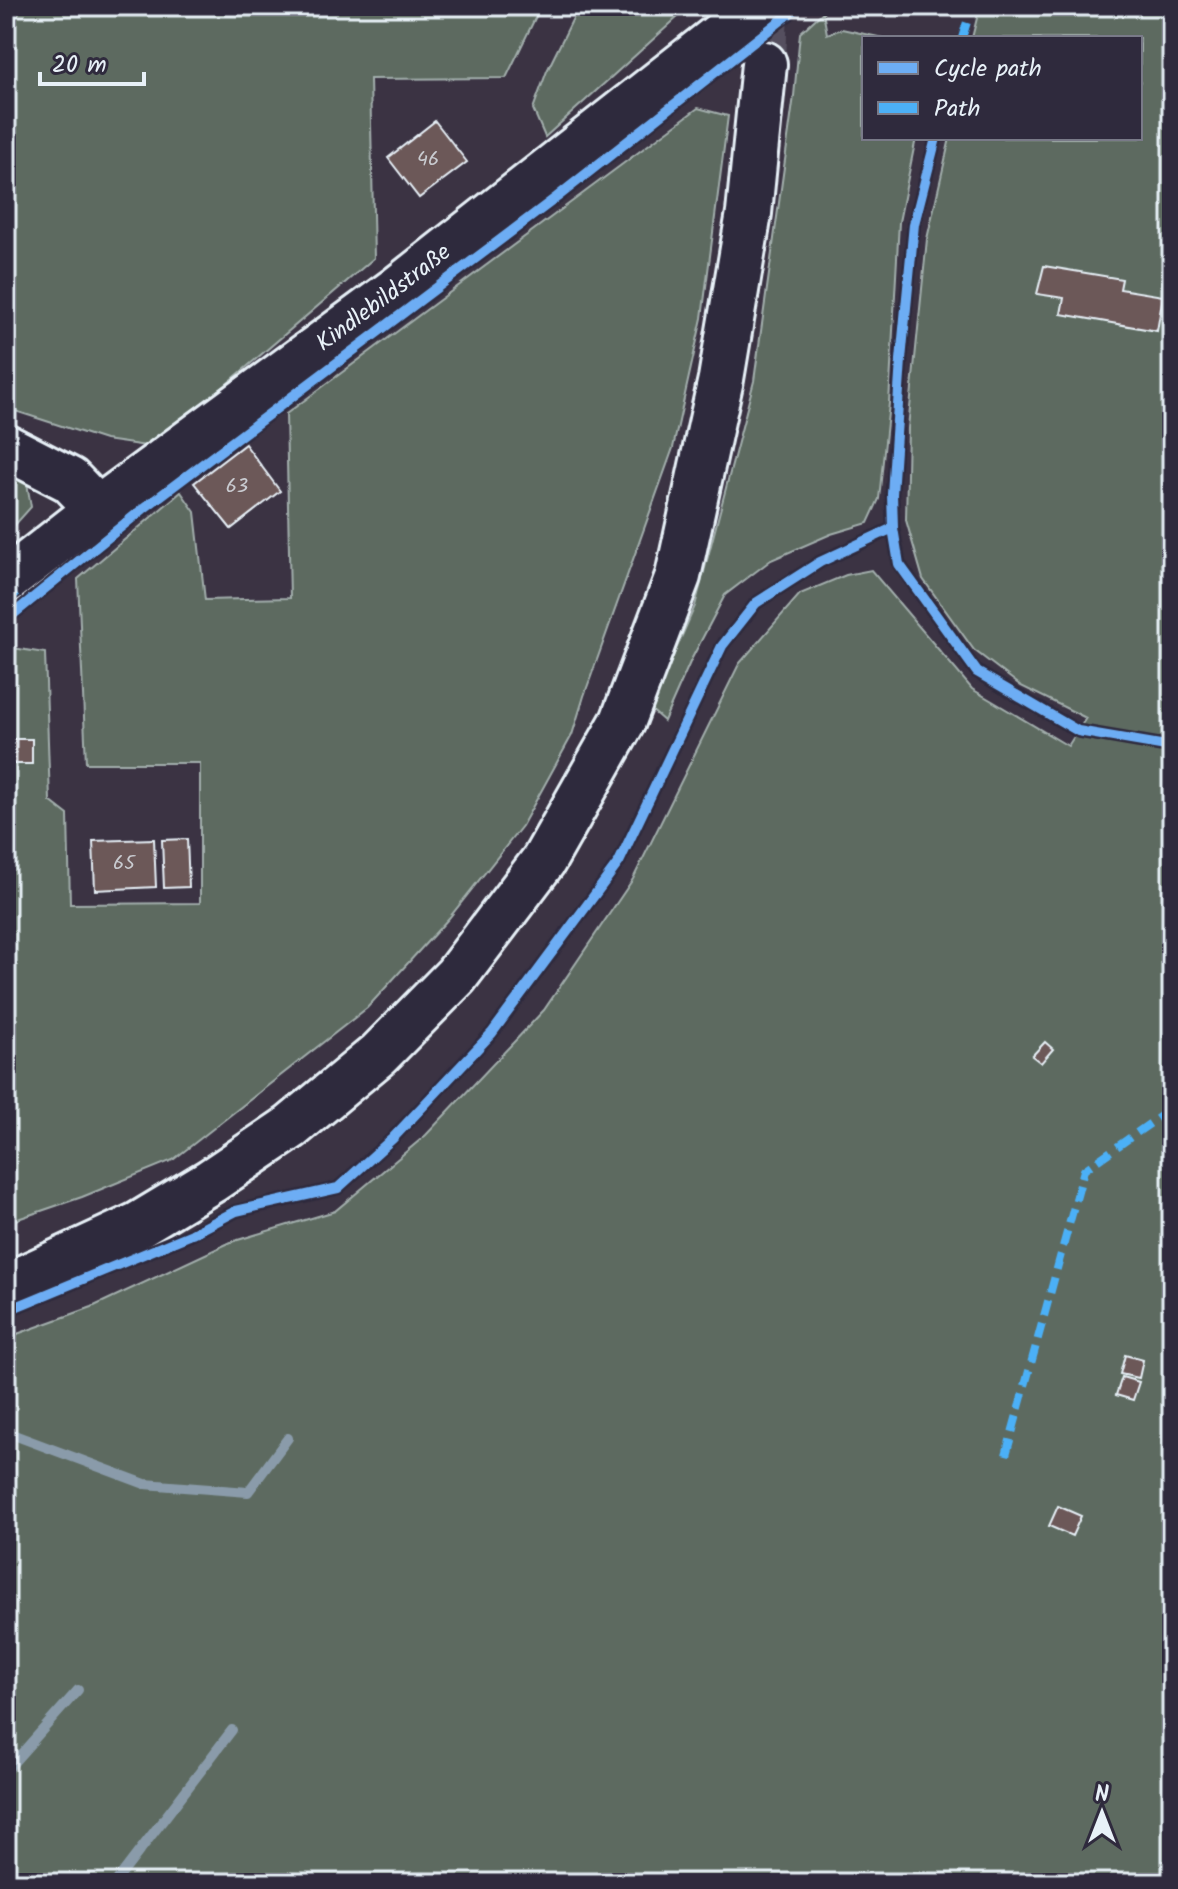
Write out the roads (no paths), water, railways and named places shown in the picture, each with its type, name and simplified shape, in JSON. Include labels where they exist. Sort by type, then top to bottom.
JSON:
[{"type":"main road","name":"Kindlebildstraße","points":[[6,581],[98,509],[397,289],[757,6]]},
{"type":"main road","points":[[6,1286],[138,1225],[291,1127],[379,1054],[456,976],[544,860],[623,721],[678,576],[721,379],[749,213],[764,64]]},
{"type":"main road","points":[[6,447],[70,480],[98,509]]},
{"type":"waterway","points":[[6,1432],[145,1484],[248,1492],[288,1438]]},
{"type":"waterway","points":[[6,1771],[78,1690]]},
{"type":"waterway","points":[[115,1883],[232,1730]]},
{"type":"tunnel","points":[[764,64],[766,6]]}]
